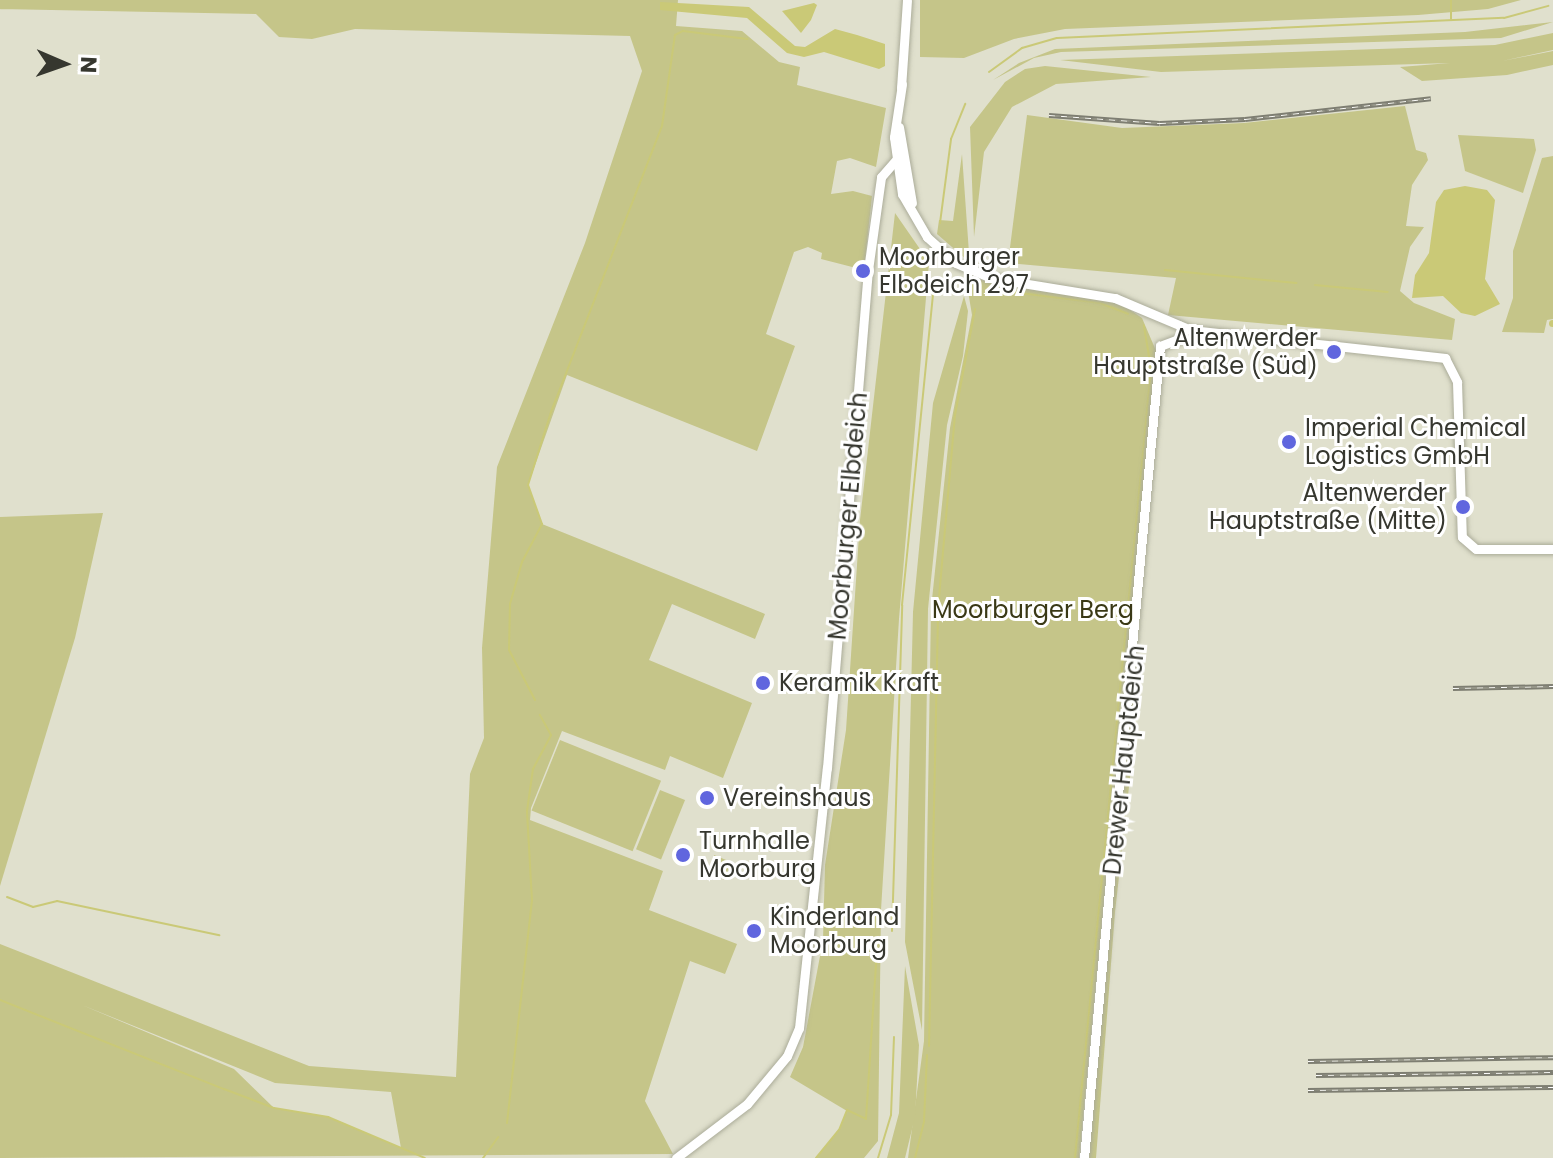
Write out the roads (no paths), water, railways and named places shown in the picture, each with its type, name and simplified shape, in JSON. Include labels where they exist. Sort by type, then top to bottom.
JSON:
[{"type":"street","name":"Moorburger Elbdeich","points":[[676,1158],[747,1104],[787,1056],[799,1028],[827,768],[868,270],[881,177],[896,165],[901,154],[907,0]]},
{"type":"street","name":"Moorburger Elbdeich","points":[[896,165],[894,114],[902,84]]},
{"type":"street","points":[[901,154],[914,213]]},
{"type":"street","points":[[896,165],[914,213],[932,243],[977,274],[1108,296],[1184,329],[1445,358],[1457,382],[1462,537],[1476,549],[1553,549]]},
{"type":"street","name":"Drewer Hauptdeich","points":[[1084,1158],[1160,346],[1181,338],[1184,329]]},
{"type":"waterway","points":[[1451,0],[1451,19]]},
{"type":"waterway","points":[[989,72],[1022,48],[1057,38],[1504,18],[1548,6]]},
{"type":"waterway","points":[[535,700],[509,650],[510,604],[522,562],[542,524],[528,485],[551,412],[662,126],[675,35],[683,31],[748,39]]},
{"type":"waterway","points":[[940,223],[951,139],[965,104]]},
{"type":"waterway","points":[[1165,270],[1296,283]]},
{"type":"waterway","points":[[892,931],[902,605],[934,283]]},
{"type":"waterway","points":[[1315,285],[1388,292]]},
{"type":"waterway","points":[[995,290],[1100,303],[1128,314]]},
{"type":"waterway","points":[[929,1046],[938,609],[955,415],[975,309]]},
{"type":"waterway","points":[[1075,1158],[1151,368],[1144,326]]},
{"type":"waterway","points":[[507,1123],[532,901],[527,811],[533,769],[551,735],[540,715]]},
{"type":"waterway","points":[[7,897],[33,907],[57,901],[219,935]]},
{"type":"waterway","points":[[816,1158],[839,1130],[847,1110],[866,1119],[877,950]]},
{"type":"waterway","points":[[0,1000],[274,1108],[328,1117],[425,1158]]},
{"type":"waterway","points":[[878,1158],[891,1115],[894,1037]]},
{"type":"waterway","points":[[915,1158],[924,1121],[927,1055]]},
{"type":"waterway","points":[[483,1158],[498,1137]]},
{"type":"railway","points":[[1049,115],[1160,123],[1245,119],[1431,98]]},
{"type":"railway","points":[[1453,688],[1553,686]]},
{"type":"railway","points":[[1308,1061],[1553,1057]]},
{"type":"railway","points":[[1316,1075],[1553,1072]]},
{"type":"railway","points":[[1308,1090],[1553,1087]]},
{"type":"place","name":"Moorburger Elbdeich 297","points":[[863,271]]},
{"type":"place","name":"Altenwerder Hauptstraße (Süd)","points":[[1334,352]]},
{"type":"place","name":"Imperial Chemical Logistics GmbH","points":[[1289,442]]},
{"type":"place","name":"Altenwerder Hauptstraße (Mitte)","points":[[1463,507]]},
{"type":"place","name":"Keramik Kraft","points":[[763,683]]},
{"type":"place","name":"Vereinshaus","points":[[707,798]]},
{"type":"place","name":"Turnhalle Moorburg","points":[[683,855]]},
{"type":"place","name":"Kinderland Moorburg","points":[[754,931]]},
{"type":"park label","name":"Moorburger Berg","points":[[1033,610]]}]
